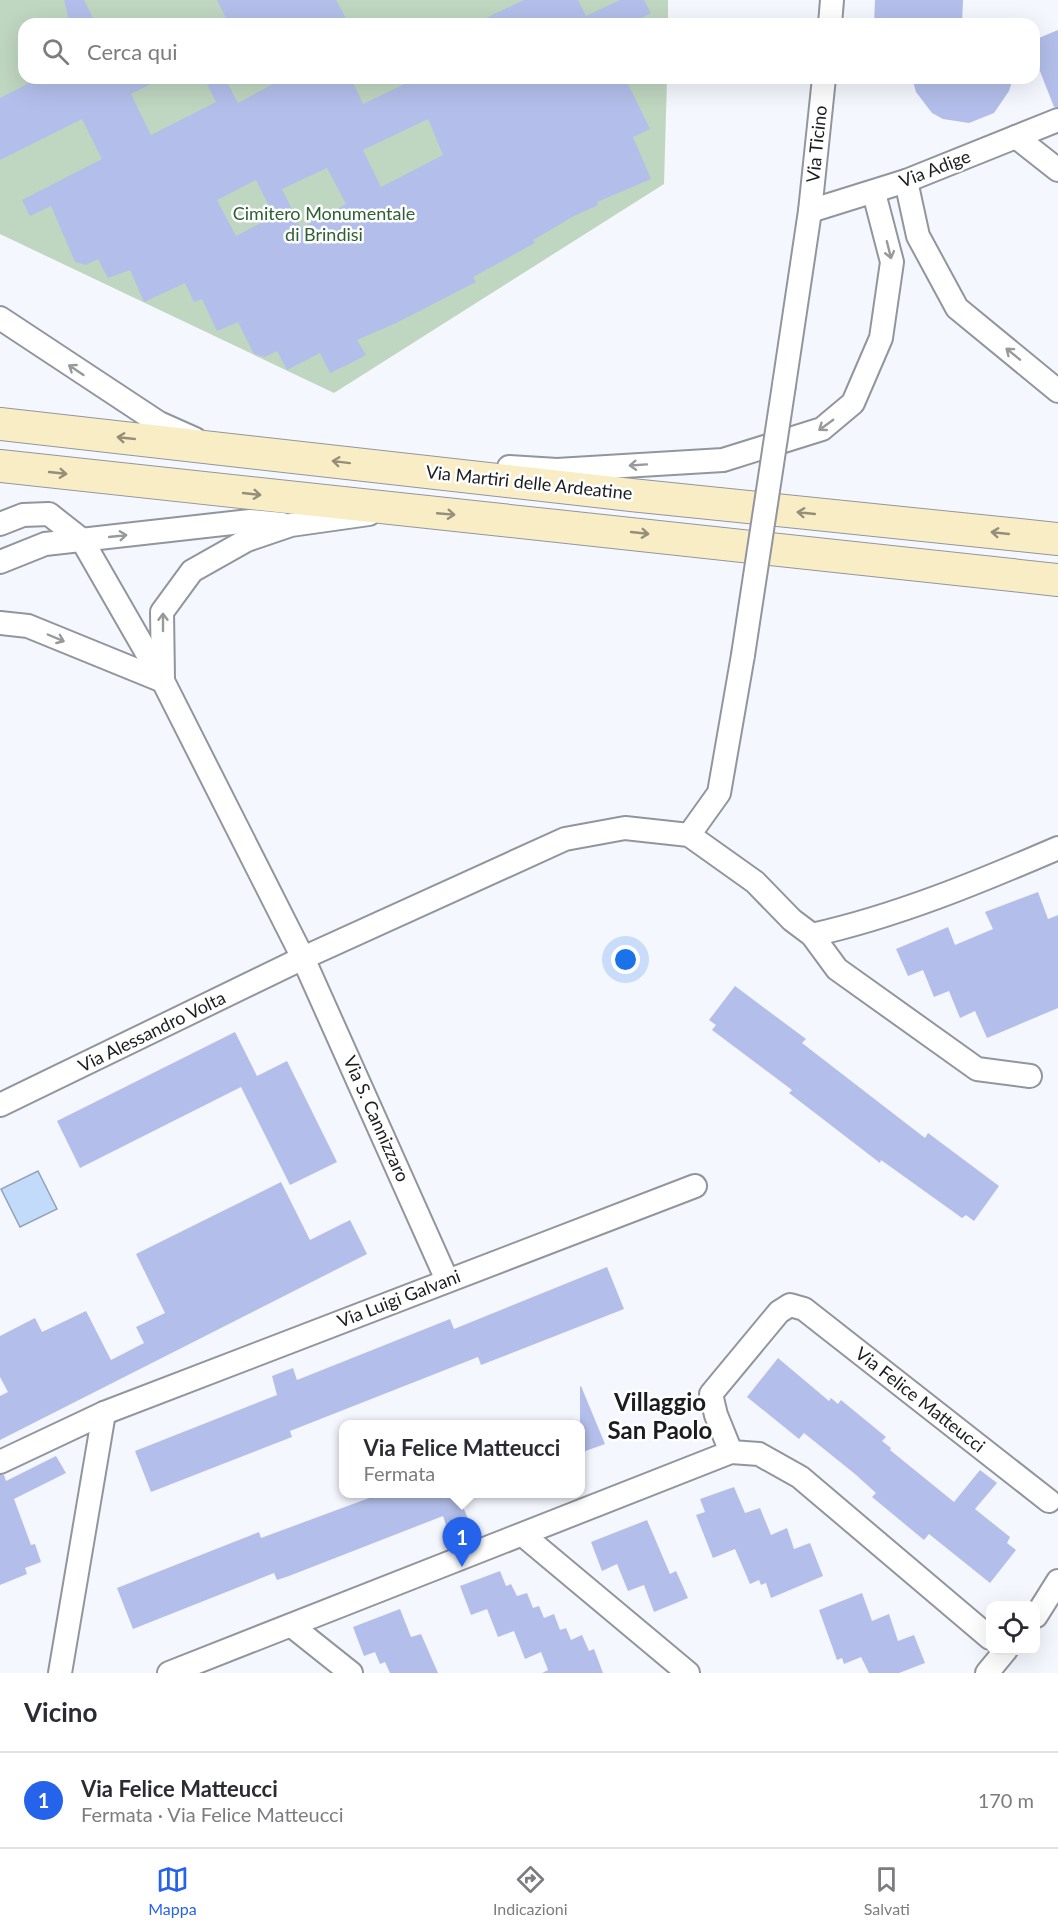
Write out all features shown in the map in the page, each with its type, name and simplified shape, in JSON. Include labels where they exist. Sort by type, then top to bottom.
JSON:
[{"type":"street","points":[[830,18],[832,0]]},
{"type":"street","name":"Via Ticino","points":[[689,835],[719,793],[743,655],[810,211],[823,84]]},
{"type":"street","name":"Via Adige","points":[[810,211],[874,193],[1058,120]]},
{"type":"street","points":[[1016,137],[1058,170]]},
{"type":"street","points":[[906,181],[918,236],[957,308],[1058,391]]},
{"type":"street","points":[[383,467],[445,464],[557,470],[723,460],[822,429],[853,403],[881,338],[892,262],[874,193]]},
{"type":"street","points":[[0,318],[159,423],[219,448]]},
{"type":"street","name":"Via Martiri delle Ardeatine","points":[[0,424],[1058,538]]},
{"type":"street","points":[[0,466],[390,509],[546,523],[1058,580]]},
{"type":"street","points":[[0,623],[28,626],[163,681],[162,612],[192,571],[247,540],[291,525],[390,509]]},
{"type":"street","points":[[0,524],[22,515],[49,514],[82,540]]},
{"type":"street","points":[[0,562],[45,544],[250,521],[291,525]]},
{"type":"street","name":"Via S. Cannizzaro","points":[[82,540],[163,681],[303,958],[447,1280]]},
{"type":"street","name":"Via Alessandro Volta","points":[[0,1105],[303,958],[566,839],[625,828],[689,835]]},
{"type":"street","points":[[689,835],[755,882],[792,920],[812,935],[837,969],[977,1069],[1030,1076]]},
{"type":"street","points":[[812,935],[852,926],[986,879],[1057,851]]},
{"type":"street","name":"Via Luigi Galvani","points":[[0,1462],[104,1413],[695,1186]]},
{"type":"street","name":"Via Felice Matteucci","points":[[731,1452],[716,1415],[711,1394],[779,1312],[790,1305],[804,1309],[1049,1502]]},
{"type":"street","points":[[60,1673],[104,1413]]},
{"type":"street","points":[[169,1673],[731,1452],[759,1455],[800,1477],[986,1635]]},
{"type":"street","points":[[523,1534],[688,1673]]},
{"type":"street","points":[[1040,1608],[1058,1581]]},
{"type":"street","points":[[292,1626],[351,1673]]},
{"type":"street","points":[[987,1673],[1002,1655]]},
{"type":"green space","name":"Cimitero Monumentale di Brindisi","points":[[0,0],[668,0],[668,18],[18,18],[18,84],[667,84],[664,184],[334,393],[0,234]]},
{"type":"water","points":[[38,1171],[57,1209],[20,1227],[1,1189]]},
{"type":"building","points":[[64,0],[84,0],[93,18],[68,18]]},
{"type":"building","points":[[217,0],[336,0],[346,18],[226,18]]},
{"type":"building","points":[[524,0],[578,0],[586,16],[620,0],[644,0],[651,13],[642,18],[486,18]]},
{"type":"building","points":[[875,0],[963,0],[962,18],[874,18]]},
{"type":"building","points":[[1058,30],[1058,107],[1054,107],[1040,71],[1040,38]]},
{"type":"building","name":"Cimitero Monumentale di Brindisi","points":[[27,84],[151,84],[131,94],[151,135],[216,102],[207,84],[228,84],[238,103],[273,84],[354,84],[363,104],[405,84],[628,84],[650,129],[633,137],[651,179],[597,202],[598,205],[574,216],[533,240],[535,243],[473,277],[476,282],[396,323],[357,340],[366,355],[330,373],[320,353],[287,370],[277,351],[265,357],[254,354],[238,322],[217,331],[202,299],[194,302],[185,283],[144,302],[130,270],[108,278],[98,259],[86,265],[75,262],[51,206],[30,216],[22,200],[102,159],[82,119],[0,160],[0,98]],"holes":[[[428,119],[443,155],[381,187],[363,150]],[[327,168],[346,204],[301,228],[282,189]],[[256,180],[274,216],[236,236],[217,200]]]},
{"type":"building","points":[[914,84],[1011,84],[994,113],[969,123],[943,119],[932,113],[916,92]]},
{"type":"building","points":[[1038,892],[1048,919],[1058,915],[1058,1008],[987,1038],[975,1011],[960,1018],[949,991],[934,997],[923,970],[908,976],[896,949],[948,927],[955,945],[993,929],[985,912]]},
{"type":"building","points":[[735,986],[806,1039],[802,1043],[925,1138],[928,1133],[999,1186],[974,1221],[966,1215],[962,1218],[881,1160],[880,1163],[789,1093],[792,1090],[712,1030],[716,1025],[709,1020]]},
{"type":"building","points":[[235,1032],[257,1076],[287,1061],[337,1162],[290,1185],[241,1087],[80,1168],[57,1121]]},
{"type":"building","points":[[281,1182],[310,1240],[350,1220],[367,1254],[0,1440],[0,1396],[8,1392],[0,1377],[0,1336],[35,1318],[42,1332],[86,1311],[111,1360],[144,1343],[136,1327],[165,1313],[136,1254]]},
{"type":"building","points":[[607,1267],[624,1309],[481,1365],[478,1357],[290,1431],[292,1437],[151,1492],[135,1451],[277,1395],[272,1376],[293,1368],[297,1380],[450,1319],[454,1329]]},
{"type":"building","points":[[778,1358],[829,1401],[831,1398],[838,1404],[841,1400],[886,1437],[882,1441],[891,1448],[890,1450],[954,1502],[980,1470],[997,1483],[975,1509],[1010,1537],[1007,1543],[1016,1550],[990,1583],[929,1534],[924,1540],[872,1497],[876,1493],[855,1474],[804,1433],[799,1439],[747,1397]]},
{"type":"building","points":[[580,1387],[605,1444],[585,1451],[585,1420],[580,1420]]},
{"type":"building","points":[[56,1456],[66,1473],[14,1499],[31,1545],[35,1544],[41,1562],[25,1568],[27,1574],[0,1585],[0,1475],[4,1475],[6,1481]]},
{"type":"building","points":[[734,1487],[745,1513],[760,1508],[771,1535],[787,1528],[794,1549],[810,1543],[823,1576],[771,1598],[766,1583],[761,1585],[759,1580],[750,1584],[735,1549],[713,1558],[696,1515],[705,1512],[700,1499]]},
{"type":"building","points":[[369,1498],[460,1498],[468,1519],[447,1528],[443,1516],[289,1576],[277,1580],[274,1573],[133,1629],[117,1588],[259,1532],[261,1538]]},
{"type":"building","points":[[647,1520],[670,1574],[676,1571],[688,1598],[654,1612],[644,1585],[628,1591],[617,1564],[602,1571],[591,1542]]},
{"type":"building","points":[[500,1571],[506,1586],[511,1584],[517,1596],[527,1593],[533,1608],[539,1606],[544,1618],[554,1614],[560,1630],[566,1628],[571,1640],[582,1635],[589,1651],[594,1649],[603,1673],[542,1673],[548,1670],[541,1652],[525,1659],[514,1631],[498,1637],[487,1609],[471,1615],[460,1586]]},
{"type":"building","points":[[862,1593],[872,1621],[889,1614],[898,1641],[914,1635],[925,1663],[899,1673],[869,1673],[861,1657],[844,1664],[842,1658],[837,1660],[819,1610]]},
{"type":"building","points":[[400,1609],[411,1637],[421,1634],[438,1673],[390,1673],[385,1662],[380,1664],[375,1652],[364,1656],[353,1627]]},
{"type":"place","name":"Via Felice Matteucci","points":[[462,1567]]},
{"type":"district","name":"Villaggio San Paolo","points":[[660,1417]]}]
